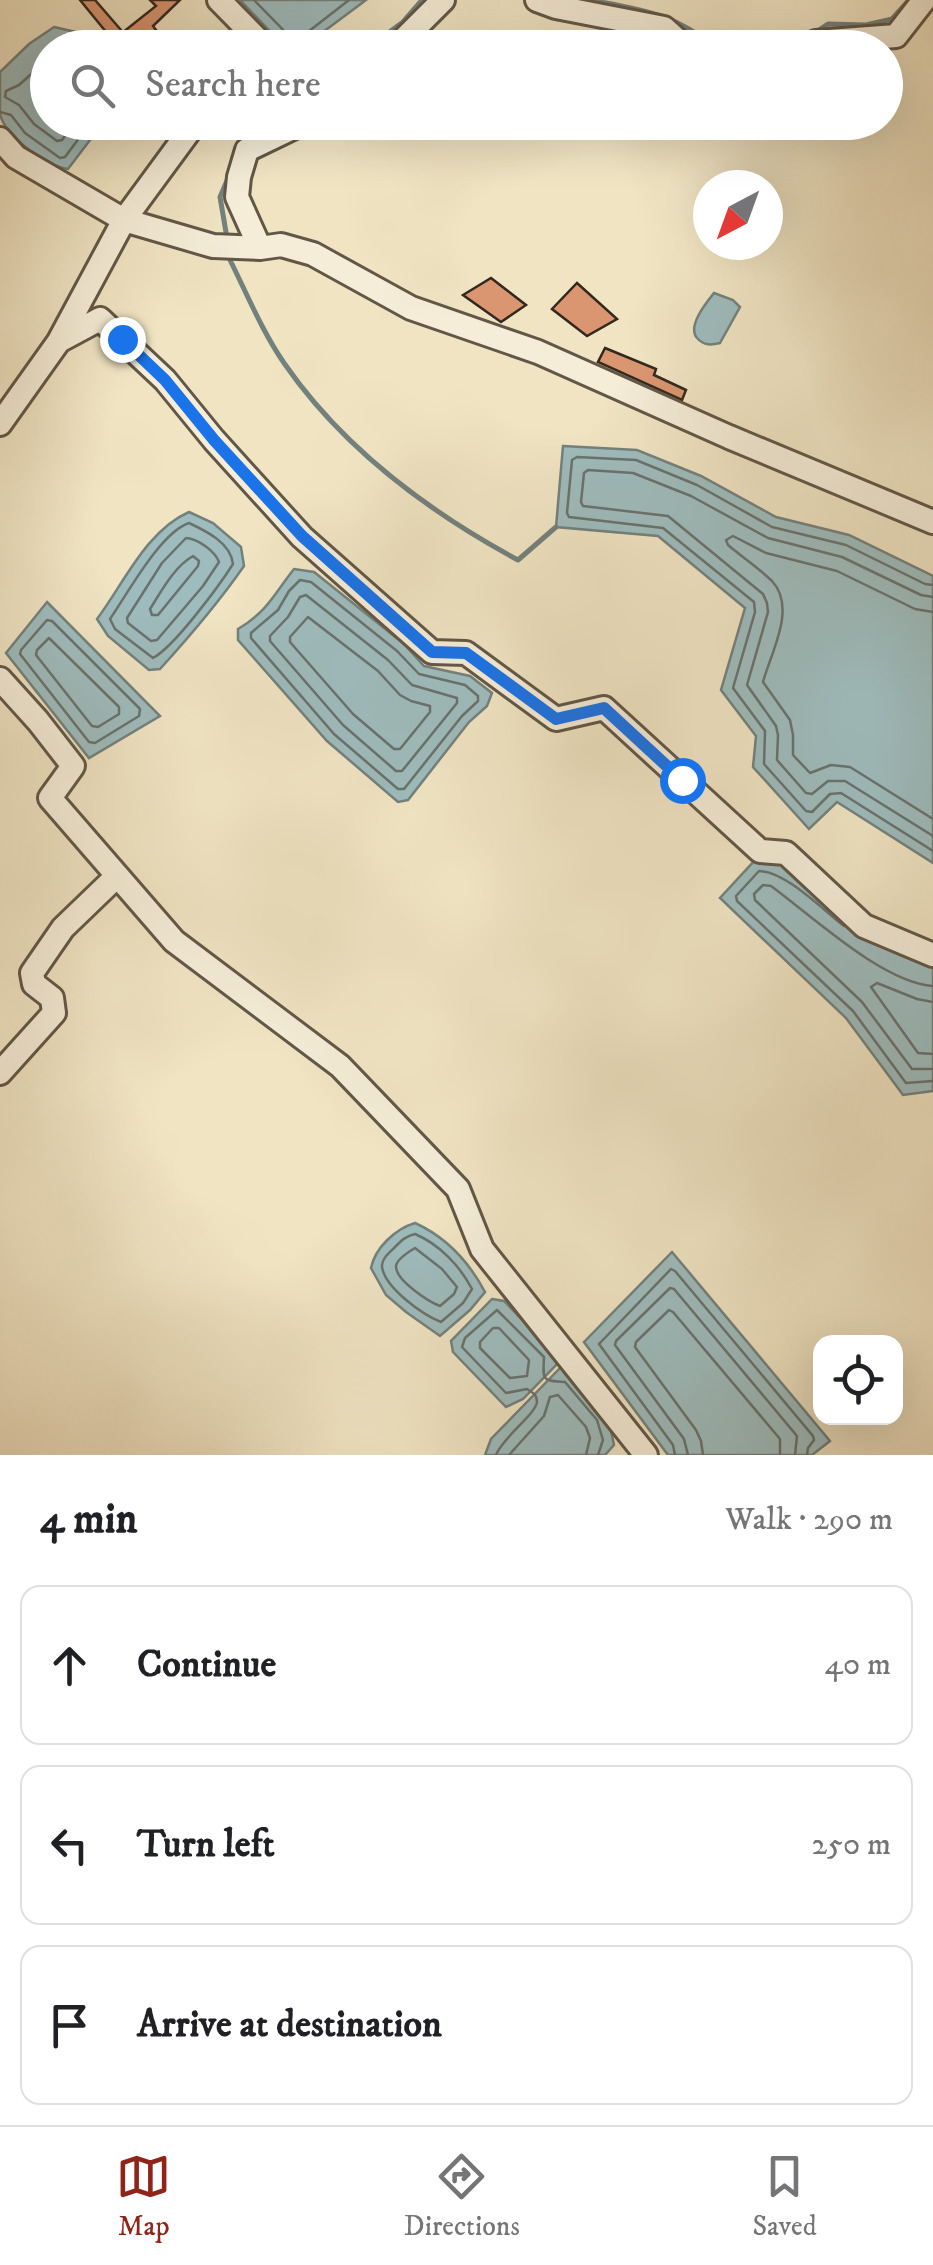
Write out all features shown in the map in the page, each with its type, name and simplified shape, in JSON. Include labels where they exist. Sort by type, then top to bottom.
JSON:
[{"type":"street","points":[[219,0],[248,30]]},
{"type":"street","points":[[412,30],[443,0]]},
{"type":"street","points":[[536,0],[666,30]]},
{"type":"street","points":[[901,30],[924,0]]},
{"type":"street","points":[[0,139],[16,157],[124,220],[213,246],[281,245],[313,254],[411,308],[538,352],[729,438],[933,522]]},
{"type":"street","points":[[0,424],[59,341],[124,220],[183,140]]},
{"type":"street","points":[[260,248],[236,197],[247,150],[268,140]]},
{"type":"street","points":[[59,341],[100,319],[165,380],[302,536],[432,652],[466,653],[556,719],[604,708],[760,851],[786,853],[864,926],[933,955]]},
{"type":"street","points":[[0,679],[73,766],[50,798],[174,942],[340,1066],[458,1190],[482,1249],[646,1455]]},
{"type":"street","points":[[0,1073],[54,1013],[52,998],[34,984],[32,973],[63,928],[117,876]]},
{"type":"water","points":[[240,0],[366,0],[326,30],[269,30]]},
{"type":"water","points":[[29,44],[30,140],[90,140],[68,169],[49,163],[28,149],[10,132],[0,114],[0,72]]},
{"type":"water","points":[[714,293],[740,307],[720,343],[708,344],[697,338],[694,327]]},
{"type":"water","points":[[563,446],[637,450],[701,476],[776,517],[849,535],[933,576],[933,863],[837,802],[809,829],[753,767],[756,736],[721,690],[745,608],[658,536],[556,527]]},
{"type":"water","points":[[189,512],[213,523],[241,547],[244,566],[160,669],[149,670],[108,636],[97,619],[148,545]]},
{"type":"water","points":[[294,569],[314,572],[404,644],[424,666],[470,676],[492,693],[487,706],[469,722],[408,800],[398,802],[327,741],[238,640],[238,629],[264,609]]},
{"type":"water","points":[[47,602],[160,716],[89,758],[6,653]]},
{"type":"water","points":[[757,858],[782,865],[885,945],[933,965],[933,1091],[903,1095],[846,1018],[720,898]]},
{"type":"water","points":[[415,1223],[456,1252],[485,1292],[440,1336],[386,1295],[371,1268],[387,1240]]},
{"type":"water","points":[[672,1252],[830,1441],[812,1455],[668,1455],[584,1342]]},
{"type":"water","points":[[492,1299],[504,1301],[561,1360],[523,1399],[506,1407],[453,1352],[451,1341]]},
{"type":"water","points":[[561,1367],[610,1426],[614,1445],[605,1455],[485,1455],[491,1439]]},
{"type":"building","points":[[80,0],[95,0],[121,30],[104,30]]},
{"type":"building","points":[[150,0],[180,0],[153,26],[156,30],[126,30],[156,6]]},
{"type":"building","points":[[491,278],[526,305],[501,322],[463,295]]},
{"type":"building","points":[[577,283],[617,319],[587,336],[552,309]]},
{"type":"building","points":[[605,348],[656,369],[654,375],[686,390],[682,400],[598,362]]},
{"type":"waterway","points":[[392,30],[422,0]]},
{"type":"waterway","points":[[590,0],[642,10],[691,30]]},
{"type":"waterway","points":[[819,30],[828,24],[866,25],[892,19],[909,0]]},
{"type":"waterway","points":[[227,238],[220,197],[229,176]]},
{"type":"waterway","points":[[229,253],[255,312],[284,363],[333,422],[389,475],[452,521],[518,560],[556,527]]},
{"type":"route","points":[[122,339],[165,380],[302,536],[432,652],[466,653],[556,719],[604,708],[682,780]]}]
